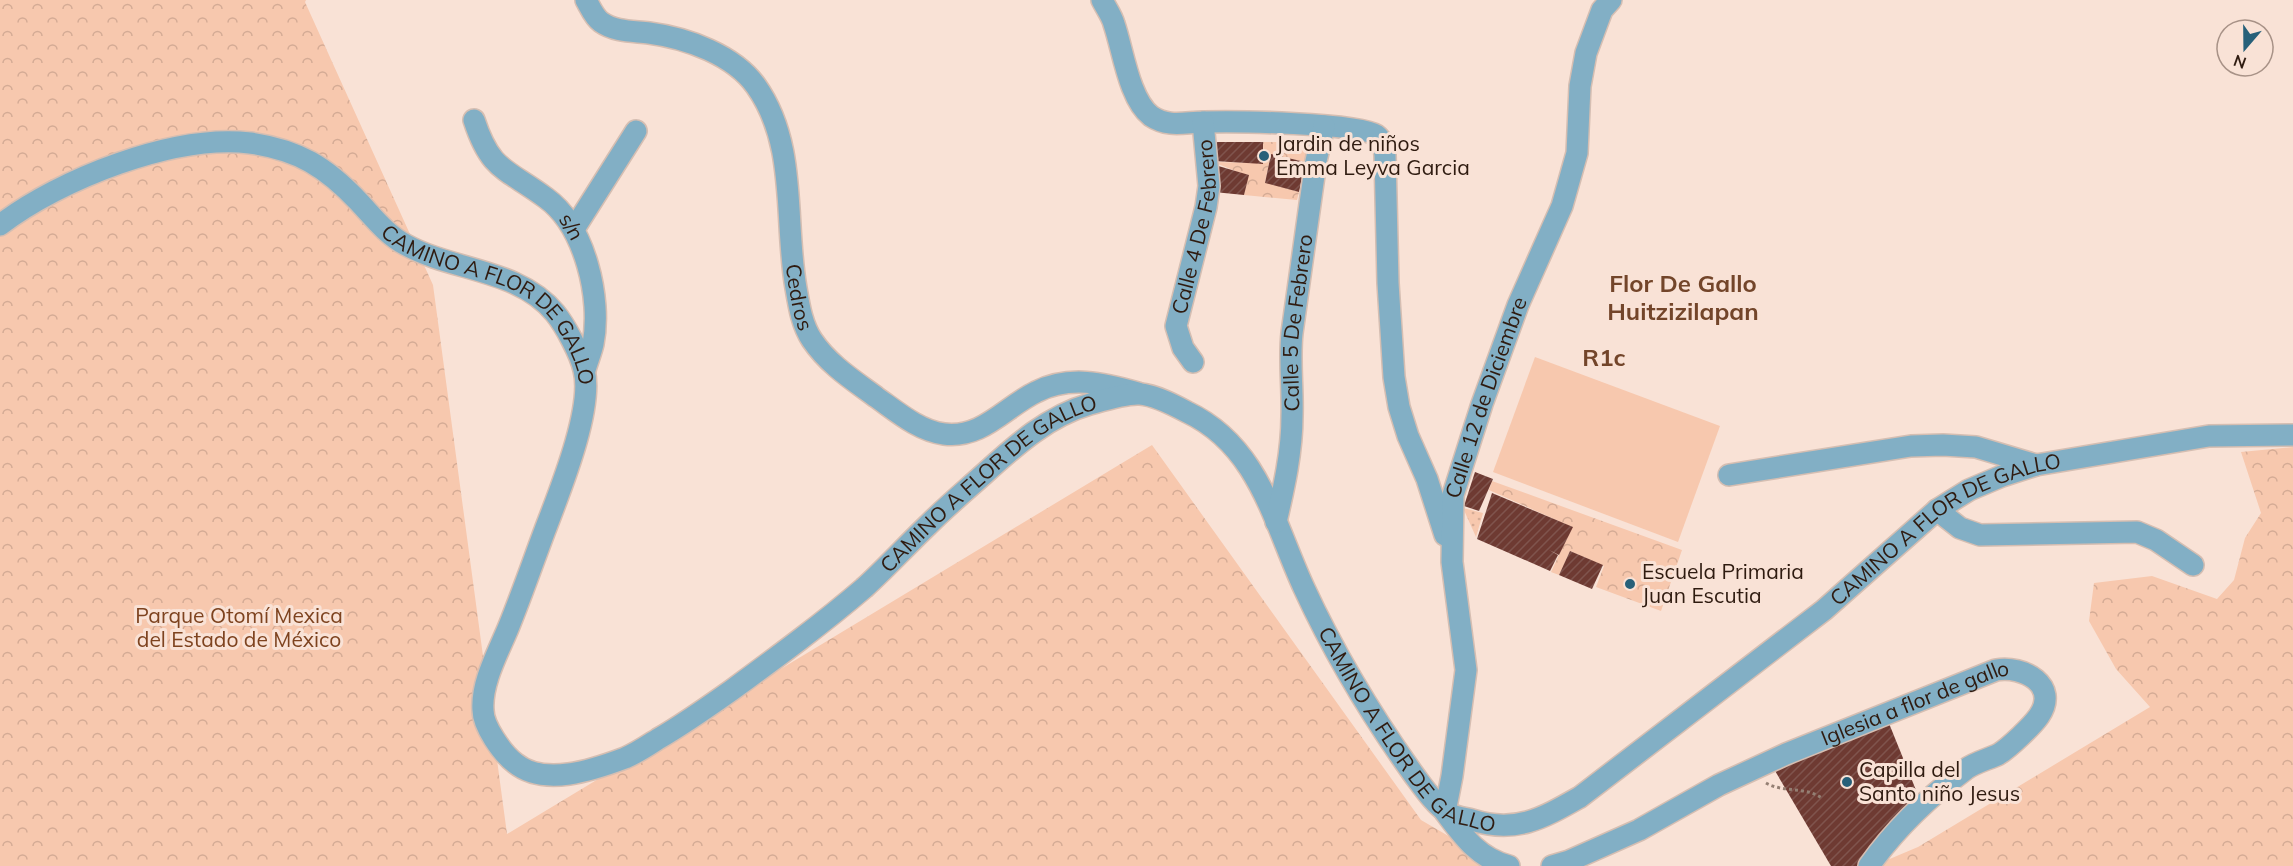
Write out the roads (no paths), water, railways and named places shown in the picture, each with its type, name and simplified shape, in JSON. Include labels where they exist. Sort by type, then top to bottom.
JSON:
[{"type":"street","name":"Cedros","points":[[586,0],[600,22],[611,28],[668,36],[725,58],[749,76],[768,103],[784,152],[789,194],[789,230],[800,309],[811,338],[822,354],[845,375],[896,411],[941,434],[968,433],[984,427],[1036,392],[1060,384],[1095,382],[1138,393]]},
{"type":"street","points":[[1102,0],[1114,21],[1137,101],[1150,115],[1162,122],[1324,126],[1368,131],[1378,136],[1383,143],[1393,366],[1399,407],[1408,436],[1427,478],[1441,518],[1452,562]]},
{"type":"street","name":"Calle 12 de Diciembre","points":[[1445,812],[1466,670],[1452,562],[1453,495],[1482,404],[1518,305],[1562,206],[1577,153],[1580,86],[1586,52],[1602,10],[1611,0]]},
{"type":"street","name":"s/n","points":[[474,120],[481,141],[491,159],[502,170],[547,198],[560,210],[574,229],[584,252],[592,295],[593,343],[585,370]]},
{"type":"street","name":"Calle 4 De Febrero","points":[[1193,362],[1183,348],[1176,326],[1206,207],[1209,186],[1203,122]]},
{"type":"street","name":"Calle 5 De Febrero","points":[[1276,522],[1285,485],[1292,417],[1290,359],[1292,333],[1316,161],[1324,126]]},
{"type":"street","points":[[574,229],[636,131]]},
{"type":"street","name":"CAMINO A FLOR DE GALLO","points":[[0,225],[35,200],[59,187],[105,170],[172,148],[231,141],[291,152],[315,162],[335,177],[390,235],[409,247],[432,257],[495,275],[535,296],[555,314],[585,370],[582,414],[571,458],[513,617],[490,671],[483,700],[483,719],[495,739],[516,764],[543,776],[584,770],[630,756],[698,715],[866,586],[934,519],[1012,448],[1055,417],[1090,404],[1138,393],[1198,417],[1224,435],[1236,447],[1252,469],[1308,596],[1387,735],[1445,812],[1481,823],[1521,824],[1543,818],[1580,797],[1824,610],[1937,510],[1969,490],[2036,465],[2209,436],[2293,435]]},
{"type":"street","points":[[1729,475],[1911,446],[1932,445],[1976,447],[2036,465]]},
{"type":"street","points":[[1937,510],[1960,528],[1980,535],[2137,532],[2156,540],[2193,565]]},
{"type":"street","name":"Iglesia a flor de gallo","points":[[1552,866],[1569,861],[1639,830],[1719,785],[1786,754],[1996,670],[2007,668],[2034,676],[2042,687],[2044,699],[2043,709],[2038,717],[2001,753],[1969,767],[1937,792],[1879,852],[1869,866]]},
{"type":"street","points":[[1445,812],[1477,851],[1493,862],[1509,866]]},
{"type":"place","name":"Jardin de niños Emma Leyva Garcia","points":[[1264,156]]},
{"type":"place","name":"Escuela Primaria Juan Escutia","points":[[1630,584]]},
{"type":"place","name":"Capilla del Santo niño Jesus","points":[[1847,782]]},
{"type":"district","name":"Flor De Gallo Huitzizilapan","points":[[1683,298]]},
{"type":"district","name":"R1c","points":[[1604,358]]},
{"type":"park label","name":"Parque Otomí Mexica del Estado de México","points":[[239,628]]}]
